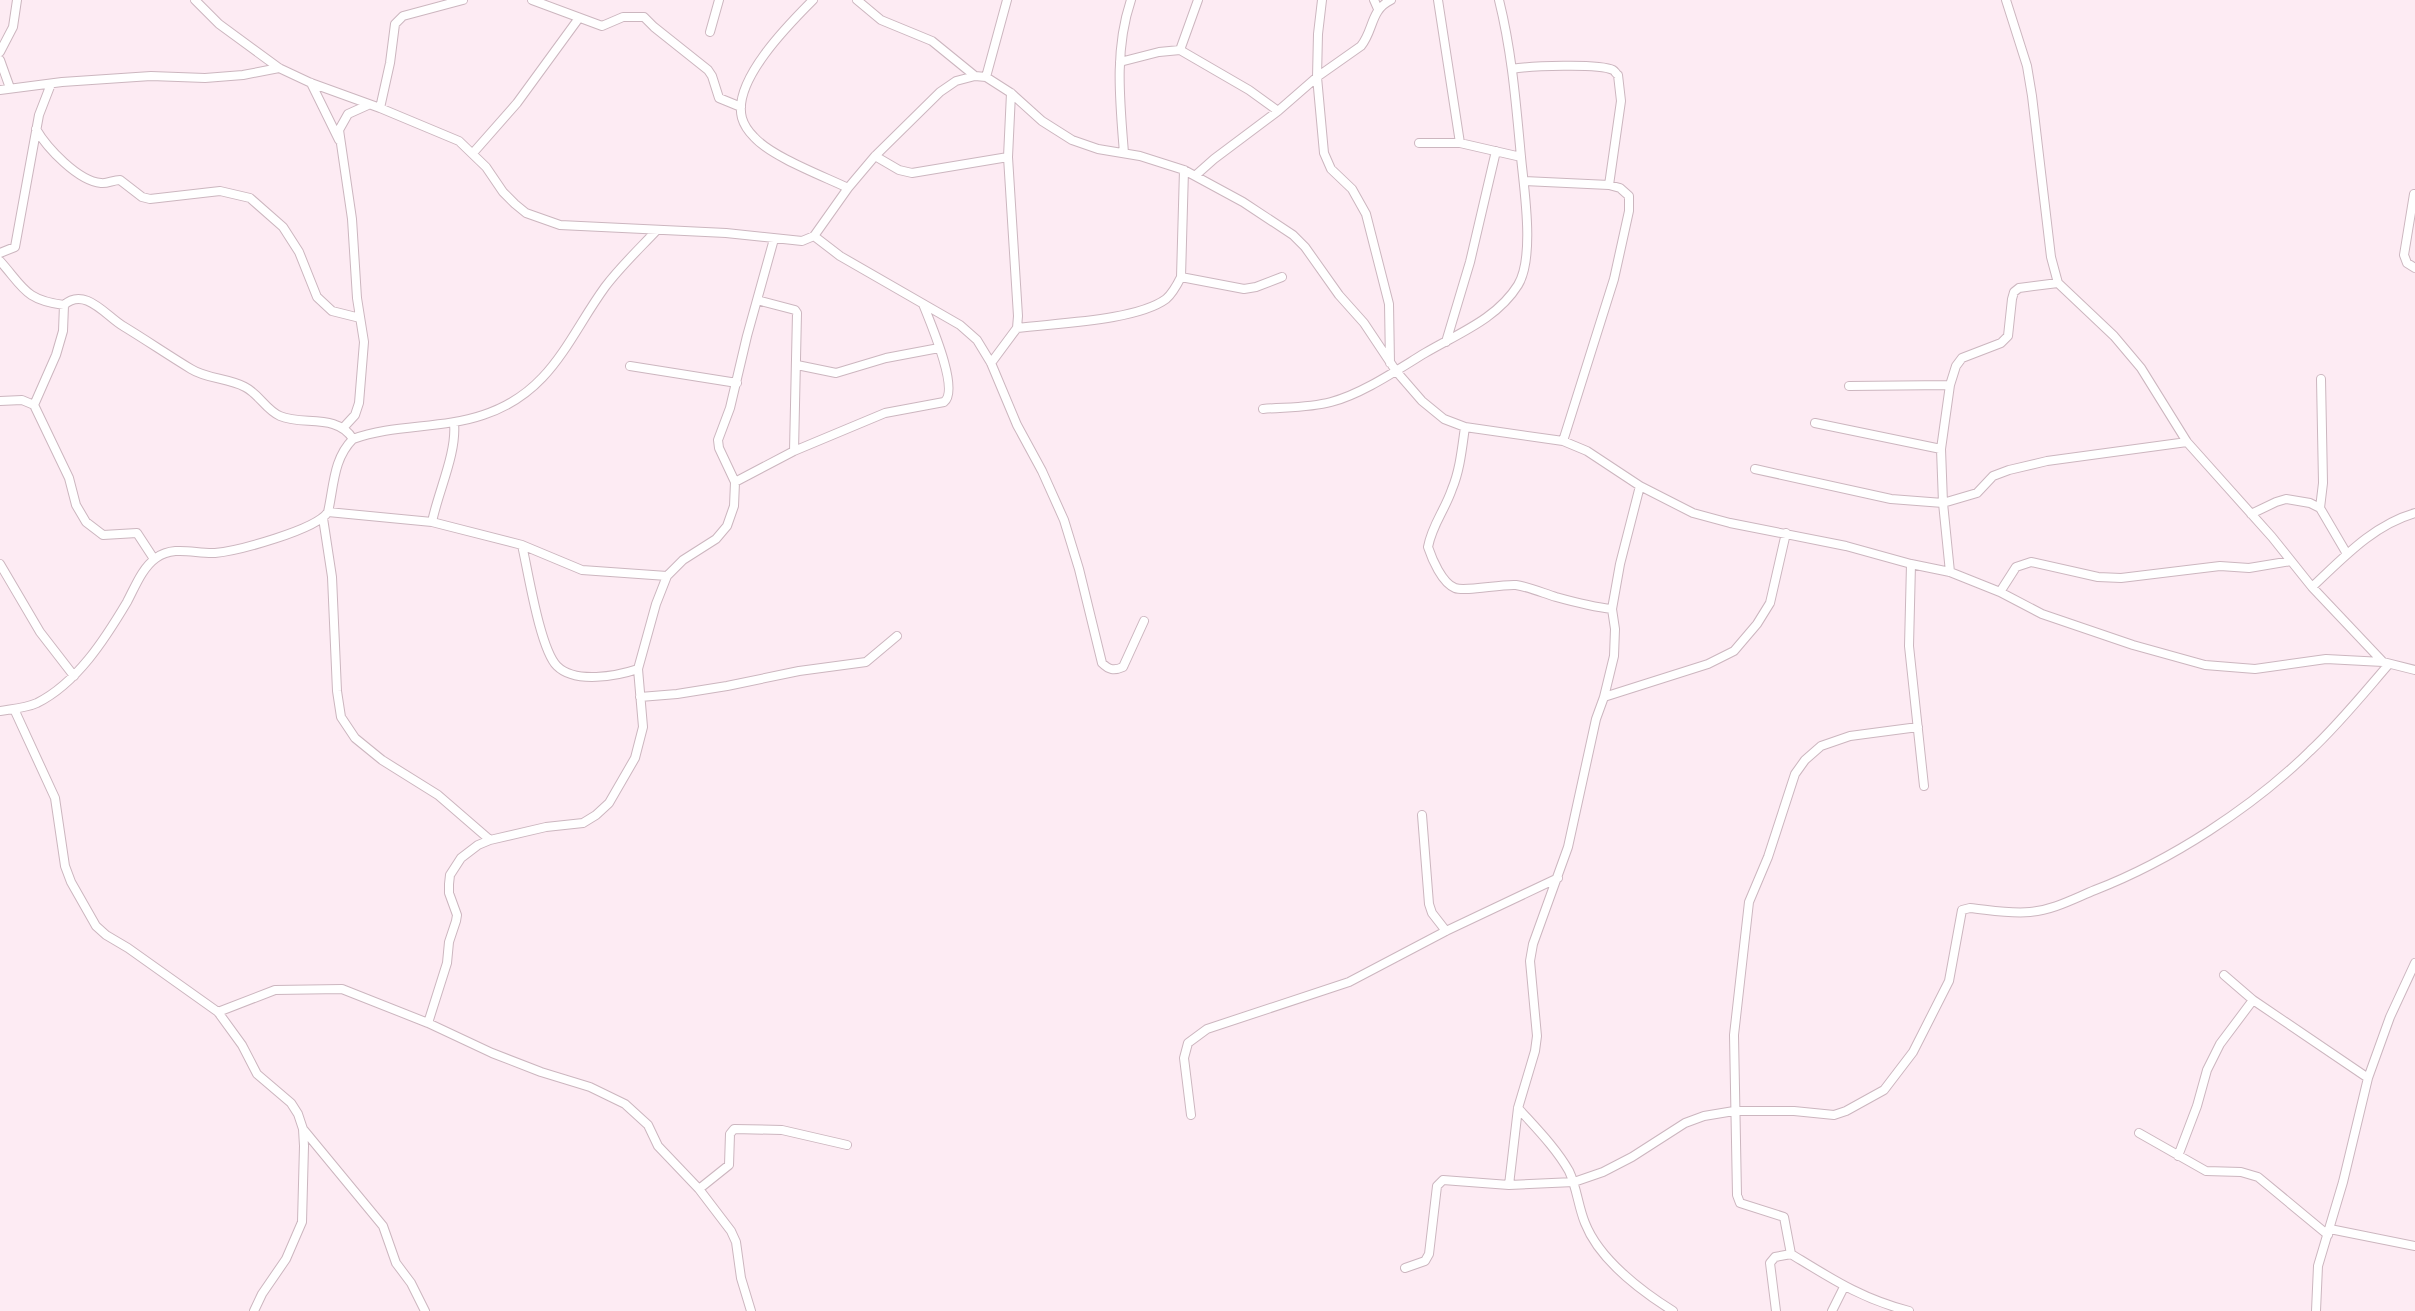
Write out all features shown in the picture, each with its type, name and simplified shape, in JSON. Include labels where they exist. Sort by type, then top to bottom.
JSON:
[{"type":"street","points":[[0,52],[13,27],[17,0]]},
{"type":"street","points":[[195,0],[219,24],[279,68],[311,83],[380,108],[459,141],[486,166],[503,192],[526,213],[543,221],[579,227],[726,233],[802,241],[814,236],[848,188],[875,156],[940,92],[956,81],[976,76],[986,76],[1011,93],[1042,121],[1072,140],[1098,149],[1124,153],[1196,175],[1243,202],[1293,235],[1305,247],[1334,289],[1364,323],[1396,371],[1432,411],[1465,428],[1563,441],[1587,451],[1640,486],[1693,512],[1730,523],[1846,546],[1911,564],[1950,572],[2000,592],[2042,614],[2132,645],[2206,665],[2254,669],[2326,658],[2386,663],[2415,670]]},
{"type":"street","points":[[380,108],[390,63],[395,24],[403,16],[463,0]]},
{"type":"street","points":[[532,0],[602,26],[623,17],[644,17],[708,70],[712,76],[719,98],[741,107]]},
{"type":"street","points":[[710,32],[719,0]]},
{"type":"street","points":[[813,0],[783,32],[752,74],[743,93],[742,117],[755,139],[805,168],[848,188]]},
{"type":"street","points":[[857,0],[887,23],[932,41],[976,76]]},
{"type":"street","points":[[986,76],[1007,0]]},
{"type":"street","points":[[1124,153],[1120,104],[1120,62],[1123,23],[1131,0]]},
{"type":"street","points":[[1180,50],[1198,0]]},
{"type":"street","points":[[1322,0],[1318,34],[1317,77],[1322,137],[1327,161],[1331,169],[1359,199],[1366,214],[1386,291],[1390,316],[1390,363]]},
{"type":"street","points":[[1374,0],[1378,10]]},
{"type":"street","points":[[1196,175],[1214,159],[1278,111],[1317,77],[1361,46],[1366,39],[1372,18],[1378,10],[1391,0]]},
{"type":"street","points":[[1438,0],[1460,143]]},
{"type":"street","points":[[1263,409],[1308,406],[1331,402],[1396,371],[1484,319],[1504,302],[1519,283],[1526,254],[1527,203],[1512,69],[1500,0]]},
{"type":"street","points":[[2006,0],[2028,74],[2051,257],[2058,283],[2114,336],[2141,368],[2187,442],[2312,587],[2386,663]]},
{"type":"street","points":[[473,153],[517,103],[580,18]]},
{"type":"street","points":[[1120,62],[1159,52],[1180,50],[1249,90],[1278,111]]},
{"type":"street","points":[[0,60],[3,77],[10,88]]},
{"type":"street","points":[[1512,69],[1551,66],[1599,68],[1612,70],[1618,76],[1620,101],[1609,185]]},
{"type":"street","points":[[0,90],[151,76],[205,78],[243,75],[279,68]]},
{"type":"street","points":[[311,83],[339,141]]},
{"type":"street","points":[[0,253],[15,247],[36,129],[43,100],[51,84]]},
{"type":"street","points":[[991,363],[1017,328],[1018,316],[1008,157],[1011,93]]},
{"type":"street","points":[[344,428],[355,415],[359,403],[364,342],[354,268],[352,219],[339,141],[339,130],[348,114],[368,105]]},
{"type":"street","points":[[36,129],[54,154],[84,177],[99,183],[120,180],[142,197],[150,199],[220,191],[250,198],[283,227],[300,252],[317,297],[332,311],[360,318]]},
{"type":"street","points":[[1419,144],[1460,143],[1521,157]]},
{"type":"street","points":[[1446,342],[1470,262],[1496,151]]},
{"type":"street","points":[[875,156],[899,170],[912,174],[1008,157]]},
{"type":"street","points":[[1017,328],[1132,313],[1157,304],[1167,298],[1176,288],[1180,277],[1184,170]]},
{"type":"street","points":[[1524,181],[1609,185],[1627,192],[1630,201],[1614,280],[1563,441]]},
{"type":"street","points":[[2414,194],[2404,255],[2407,263],[2415,268]]},
{"type":"street","points":[[490,840],[438,795],[382,760],[355,738],[341,717],[337,691],[332,578],[326,515],[338,461],[343,449],[353,439],[454,423],[499,409],[519,397],[551,371],[606,286],[656,231]]},
{"type":"street","points":[[814,236],[840,256],[960,325],[977,340],[991,363],[1017,425],[1042,470],[1064,520],[1079,569],[1102,663],[1108,669],[1116,670],[1123,666],[1144,622]]},
{"type":"street","points":[[428,1023],[447,963],[449,942],[457,915],[449,893],[450,875],[468,851],[490,840],[546,827],[583,823],[596,815],[608,803],[635,758],[643,727],[638,669],[646,636],[667,576],[683,560],[716,539],[727,526],[734,506],[735,482],[718,444],[774,239]]},
{"type":"street","points":[[0,261],[24,291],[32,297],[64,306]]},
{"type":"street","points":[[1180,277],[1244,289],[1256,287],[1282,277]]},
{"type":"street","points":[[1950,572],[1943,503],[1941,449],[1950,385],[1956,366],[1962,358],[2001,343],[2008,336],[2014,292],[2019,288],[2058,283]]},
{"type":"street","points":[[757,300],[795,310],[797,313],[794,451]]},
{"type":"street","points":[[34,405],[56,355],[63,332],[64,306],[69,301],[85,301],[104,309],[121,325],[192,370],[242,385],[253,391],[280,417],[317,421],[344,428],[353,439]]},
{"type":"street","points":[[735,482],[794,451],[885,414],[944,402],[950,396],[950,389],[940,348],[923,304]]},
{"type":"street","points":[[797,365],[836,373],[886,358],[940,348]]},
{"type":"street","points":[[630,366],[736,383]]},
{"type":"street","points":[[2320,508],[2323,483],[2321,379]]},
{"type":"street","points":[[1849,386],[1950,385]]},
{"type":"street","points":[[0,401],[22,400],[34,405],[66,469],[72,486],[74,501],[86,522],[103,535],[116,535],[125,532],[137,533],[154,559]]},
{"type":"street","points":[[432,522],[447,467],[455,430],[454,423]]},
{"type":"street","points":[[1814,423],[1941,449]]},
{"type":"street","points":[[1465,428],[1454,483],[1434,524],[1428,547],[1441,574],[1449,584],[1455,588],[1462,589],[1496,585],[1517,585],[1594,607],[1612,609]]},
{"type":"street","points":[[1755,469],[1891,500],[1943,503],[1977,493],[1994,476],[2009,470],[2047,461],[2187,442]]},
{"type":"street","points":[[1509,1185],[1518,1108],[1535,1051],[1537,1036],[1530,961],[1533,944],[1568,847],[1596,719],[1604,697],[1614,656],[1615,629],[1612,609],[1620,564],[1640,486]]},
{"type":"street","points":[[2251,514],[2286,499],[2310,503],[2320,508],[2347,554]]},
{"type":"street","points":[[2312,587],[2347,554],[2380,528],[2397,518],[2415,513]]},
{"type":"street","points":[[0,711],[36,703],[74,676],[117,617],[135,584],[154,559],[171,551],[216,553],[258,545],[326,515],[432,522],[522,545],[582,570],[667,576]]},
{"type":"street","points":[[1604,697],[1708,664],[1734,650],[1757,624],[1770,603],[1786,533]]},
{"type":"street","points":[[522,545],[542,631],[557,666],[564,671],[582,676],[598,677],[618,676],[638,669]]},
{"type":"street","points":[[2000,592],[2016,567],[2031,562],[2098,578],[2121,578],[2220,566],[2249,568],[2291,561]]},
{"type":"street","points":[[0,564],[40,632],[74,676]]},
{"type":"street","points":[[1911,564],[1909,646],[1924,786]]},
{"type":"street","points":[[640,697],[677,694],[799,671],[866,662],[897,636]]},
{"type":"street","points":[[1406,1268],[1425,1261],[1429,1254],[1439,1182],[1443,1180],[1509,1185],[1574,1182],[1603,1172],[1632,1157],[1684,1123],[1704,1116],[1734,1111],[1794,1111],[1834,1115],[1846,1111],[1884,1090],[1913,1052],[1949,981],[1962,910],[1970,908],[2030,912],[2052,908],[2123,879],[2196,838],[2243,807],[2285,775],[2328,734],[2386,663]]},
{"type":"street","points":[[14,709],[55,798],[65,866],[71,882],[96,926],[106,935],[128,948],[218,1012],[242,1045],[257,1074],[291,1103],[298,1114],[302,1129],[304,1174],[302,1222],[286,1259],[262,1294],[254,1311]]},
{"type":"street","points":[[1791,1254],[1784,1217],[1745,1206],[1738,1200],[1734,1111],[1734,1036],[1749,902],[1768,858],[1795,774],[1805,760],[1821,746],[1850,736],[1918,727]]},
{"type":"street","points":[[1422,815],[1429,904],[1432,913],[1446,931]]},
{"type":"street","points":[[1192,1115],[1184,1058],[1188,1043],[1207,1028],[1337,987],[1446,931],[1558,878]]},
{"type":"street","points":[[2316,1311],[2318,1266],[2329,1232],[2368,1078],[2390,1017],[2415,963]]},
{"type":"street","points":[[2224,975],[2253,1000],[2368,1078]]},
{"type":"street","points":[[218,1012],[275,990],[332,989],[351,992],[396,1012],[428,1023],[492,1053],[541,1072],[590,1087],[625,1104],[640,1115],[658,1146],[699,1189],[731,1231],[736,1242],[741,1278],[751,1311]]},
{"type":"street","points":[[2178,1156],[2197,1106],[2207,1070],[2220,1044],[2253,1000]]},
{"type":"street","points":[[1518,1108],[1556,1151],[1574,1182],[1585,1222],[1602,1250],[1628,1278],[1674,1311]]},
{"type":"street","points":[[302,1129],[383,1226],[396,1263],[411,1283],[424,1311]]},
{"type":"street","points":[[699,1189],[729,1166],[730,1134],[734,1129],[782,1130],[847,1145]]},
{"type":"street","points":[[2139,1133],[2206,1171],[2242,1172],[2258,1176],[2329,1232],[2415,1246]]},
{"type":"street","points":[[1776,1311],[1770,1264],[1775,1257],[1791,1254],[1844,1287],[1884,1304],[1910,1311]]},
{"type":"street","points":[[1832,1311],[1844,1287]]}]
